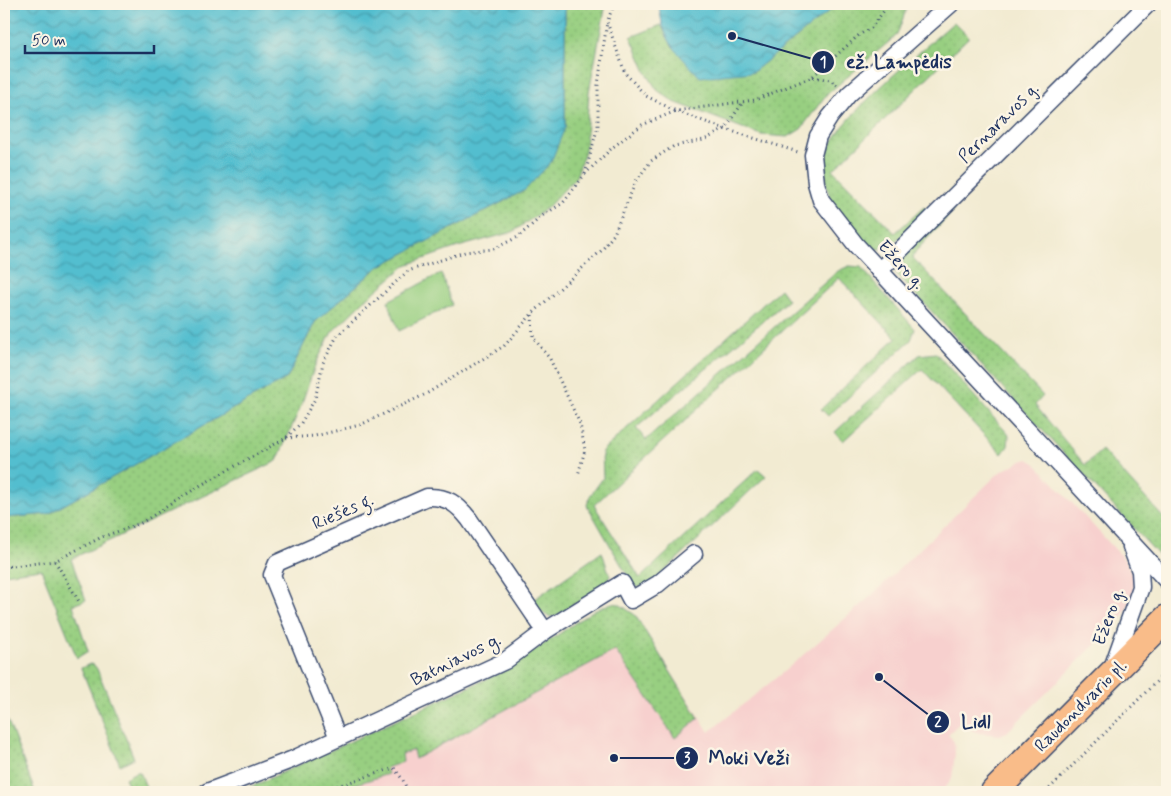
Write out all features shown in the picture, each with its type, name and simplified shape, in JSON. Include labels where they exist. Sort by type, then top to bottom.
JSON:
[{"type":"main road","name":"Raudondvario pl.","points":[[994,792],[1167,618]]},
{"type":"street","name":"Ežero g.","points":[[952,4],[850,94],[830,117],[818,136],[813,155],[816,183],[821,200],[832,218],[879,270],[1167,581]]},
{"type":"street","name":"Pernaravos g.","points":[[879,270],[1148,4]]},
{"type":"street","name":"Riešės g.","points":[[338,738],[272,575],[278,563],[428,498],[441,496],[458,505],[469,519],[546,631]]},
{"type":"street","name":"Ežero g.","points":[[1108,679],[1141,587],[1140,570],[1128,540]]},
{"type":"street","name":"Batniavos g.","points":[[208,792],[291,760],[505,660],[546,631],[622,583],[631,600],[658,584],[694,554]]},
{"type":"path","points":[[585,174],[598,126],[598,85],[607,22],[614,4]]},
{"type":"path","points":[[4,567],[55,561],[102,537],[141,523],[200,486],[286,438],[301,423],[315,399],[323,363],[337,336],[408,271],[465,252],[493,249],[518,237],[542,216],[564,203],[585,174],[613,147],[642,125],[676,111],[755,100],[812,77],[853,40],[871,28],[889,4]]},
{"type":"path","points":[[607,22],[625,73],[646,96],[676,111],[725,129],[784,149],[813,155]]},
{"type":"path","points":[[812,77],[830,80],[850,94]]},
{"type":"path","points":[[286,438],[315,436],[360,425],[426,394],[504,346],[532,314],[602,250],[614,234],[636,181],[651,161],[674,146],[704,140],[725,129],[743,102]]},
{"type":"path","points":[[532,314],[533,337],[550,359],[580,424],[585,450],[578,476]]},
{"type":"path","points":[[55,561],[80,603]]},
{"type":"path","points":[[1046,792],[1167,671]]},
{"type":"path","points":[[318,792],[394,768],[403,780],[408,792]]},
{"type":"shaded area","points":[[1028,459],[1035,463],[1126,561],[1134,579],[1133,596],[1121,619],[1007,732],[1000,735],[979,733],[969,729],[962,721],[948,734],[954,742],[955,753],[952,779],[941,792],[240,792],[506,670],[594,610],[612,603],[619,604],[635,615],[709,732],[787,669],[870,597],[1000,472]]},
{"type":"green space","points":[[565,4],[606,4],[589,92],[585,151],[576,177],[548,207],[513,232],[458,247],[406,265],[365,300],[332,332],[316,363],[300,408],[277,461],[71,559],[86,600],[73,605],[88,651],[77,658],[41,569],[4,574],[4,518],[48,514],[287,378],[315,322],[378,267],[525,190],[565,127]]},
{"type":"green space","points":[[838,4],[908,4],[897,35],[826,95],[801,129],[788,137],[761,135],[674,102],[657,90],[646,72],[631,37],[661,25],[673,47],[753,72]]},
{"type":"green space","points":[[954,22],[969,37],[833,170],[895,233],[924,207],[927,210],[897,240],[890,245],[874,250],[843,217],[829,194],[825,172],[829,149],[837,135],[866,101]]},
{"type":"green space","points":[[950,206],[954,210],[915,252],[913,258],[1043,396],[1035,405],[1085,465],[1102,450],[1167,522],[1167,564],[894,271],[899,258]]},
{"type":"green space","points":[[849,266],[861,267],[915,329],[911,340],[828,416],[821,409],[896,338],[839,278],[594,505],[640,578],[758,469],[766,476],[656,579],[642,587],[634,587],[587,505],[590,496],[603,478],[602,451],[780,289],[788,300],[636,428],[646,440],[838,271]]},
{"type":"green space","points":[[441,273],[452,305],[399,331],[388,301]]},
{"type":"green space","points":[[936,353],[1009,435],[1008,446],[1002,454],[922,369],[843,441],[835,432],[919,355]]},
{"type":"green space","points":[[602,552],[610,576],[605,585],[554,617],[544,614],[539,610],[533,600]]},
{"type":"green space","points":[[612,603],[619,604],[635,615],[699,718],[675,738],[615,650],[415,759],[413,750],[402,754],[403,762],[386,768],[388,774],[331,792],[240,792],[506,670],[594,610]]},
{"type":"green space","points":[[90,664],[94,665],[97,669],[134,758],[120,765],[81,668]]},
{"type":"green space","points":[[8,721],[35,792],[4,792],[4,722]]},
{"type":"green space","points":[[140,772],[148,792],[132,792],[125,778]]},
{"type":"water","points":[[4,4],[565,4],[565,127],[551,162],[525,190],[378,267],[315,322],[287,378],[48,514],[4,518]]},
{"type":"water","points":[[659,4],[838,4],[753,72],[700,77],[677,52],[667,36],[663,27]]},
{"type":"place","name":"ež. Lampėdis","points":[[732,36]]},
{"type":"place","name":"Lidl","points":[[879,677]]},
{"type":"place","name":"Moki Veži","points":[[614,758]]}]
